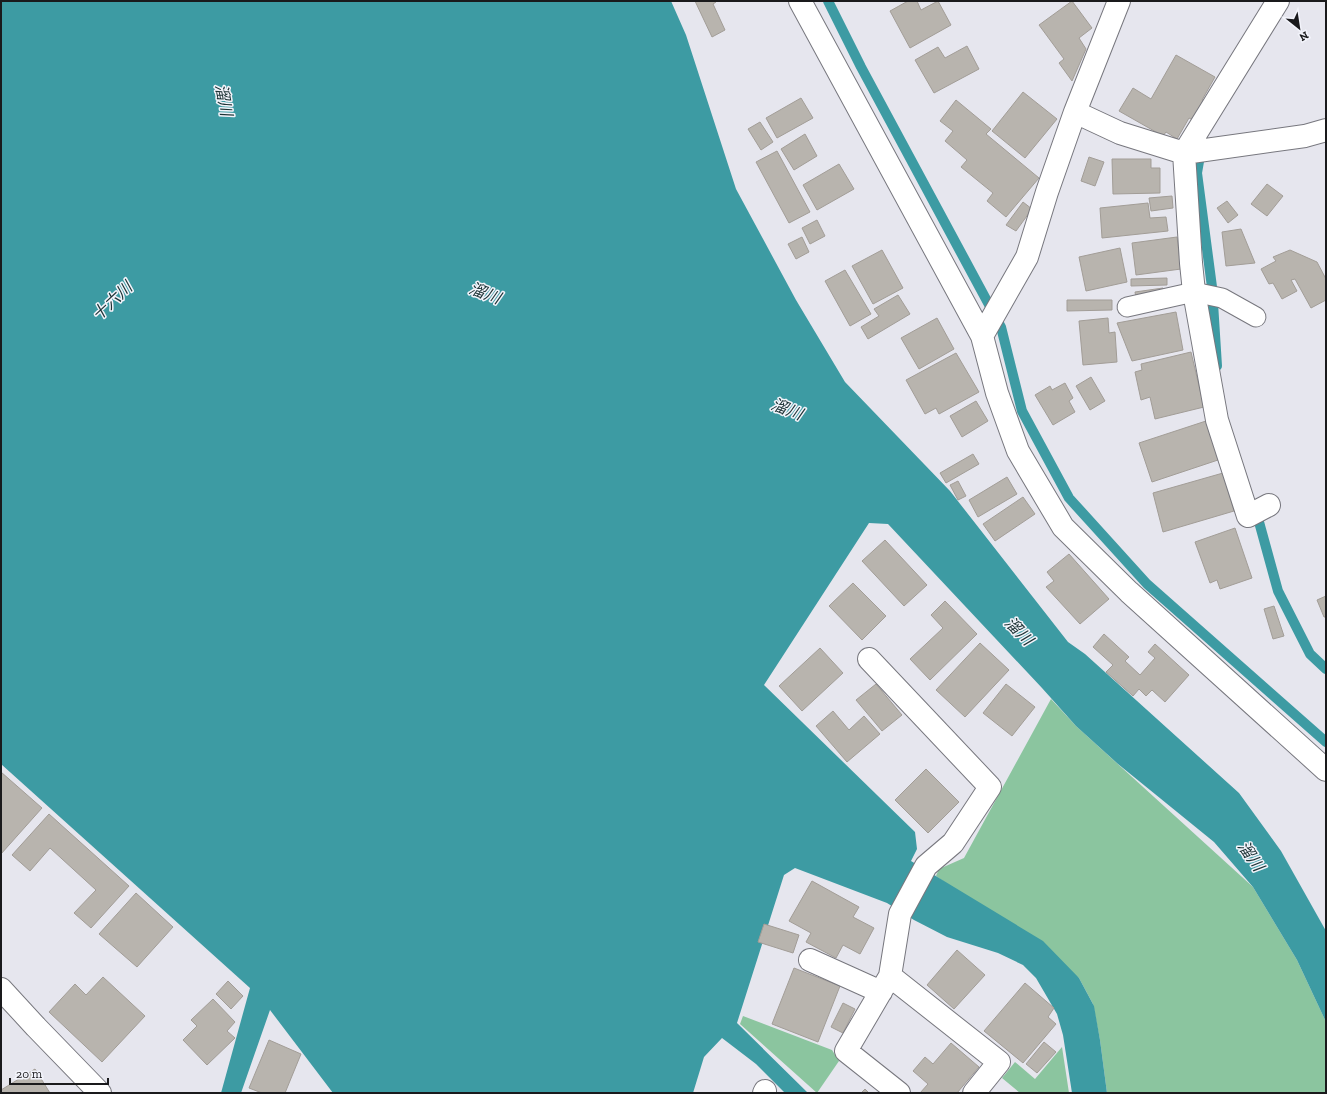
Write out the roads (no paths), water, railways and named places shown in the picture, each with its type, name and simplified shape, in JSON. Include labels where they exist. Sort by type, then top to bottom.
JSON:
[{"type":"street","points":[[800,1],[982,336],[997,393],[1018,450],[1063,527],[1129,592],[1324,764]]},
{"type":"street","points":[[982,336],[1006,296],[1027,256],[1047,192],[1075,112],[1119,1]]},
{"type":"street","points":[[1262,509],[1218,420],[1204,294],[1191,263],[1194,151],[1278,1]]},
{"type":"street","points":[[1075,112],[1120,133],[1194,151],[1305,136],[1326,130]]},
{"type":"street","points":[[869,659],[990,787],[953,843],[926,866],[900,914],[885,984],[846,1051],[899,1093]]},
{"type":"street","points":[[810,960],[885,984],[999,1062],[974,1093]]},
{"type":"street","points":[[1,990],[100,1093]]},
{"type":"lane","points":[[1127,306],[1204,294],[1222,298],[1256,318]]},
{"type":"water","points":[[1,1],[671,1],[686,35],[736,189],[796,300],[845,382],[950,491],[1068,642],[1085,654],[1239,793],[1281,851],[1326,931],[1326,1022],[1297,960],[1253,887],[1214,842],[1118,764],[1076,726],[888,524],[869,523],[764,685],[915,832],[917,849],[911,861],[1043,941],[1079,978],[1094,1006],[1107,1093],[1072,1093],[1063,1035],[1057,1014],[1036,978],[1023,965],[998,953],[947,937],[914,920],[887,903],[795,868],[784,875],[737,1023],[808,1093],[785,1093],[756,1064],[722,1038],[704,1057],[693,1093],[333,1093],[270,1010],[241,1093],[221,1093],[250,988],[1,764]]},
{"type":"waterway","points":[[828,1],[861,67],[1001,327],[1022,411],[1069,498],[1147,584],[1326,742]]},
{"type":"waterway","points":[[1201,150],[1197,173],[1212,287],[1217,366]]},
{"type":"waterway","points":[[1256,511],[1278,591],[1310,654],[1326,669]]},
{"type":"water label","name":"溜川","points":[[224,100]]},
{"type":"water label","name":"溜川","points":[[485,293]]},
{"type":"water label","name":"十六川","points":[[112,301]]},
{"type":"water label","name":"溜川","points":[[787,409]]},
{"type":"water label","name":"溜川","points":[[1019,631]]},
{"type":"water label","name":"溜川","points":[[1251,856]]}]
